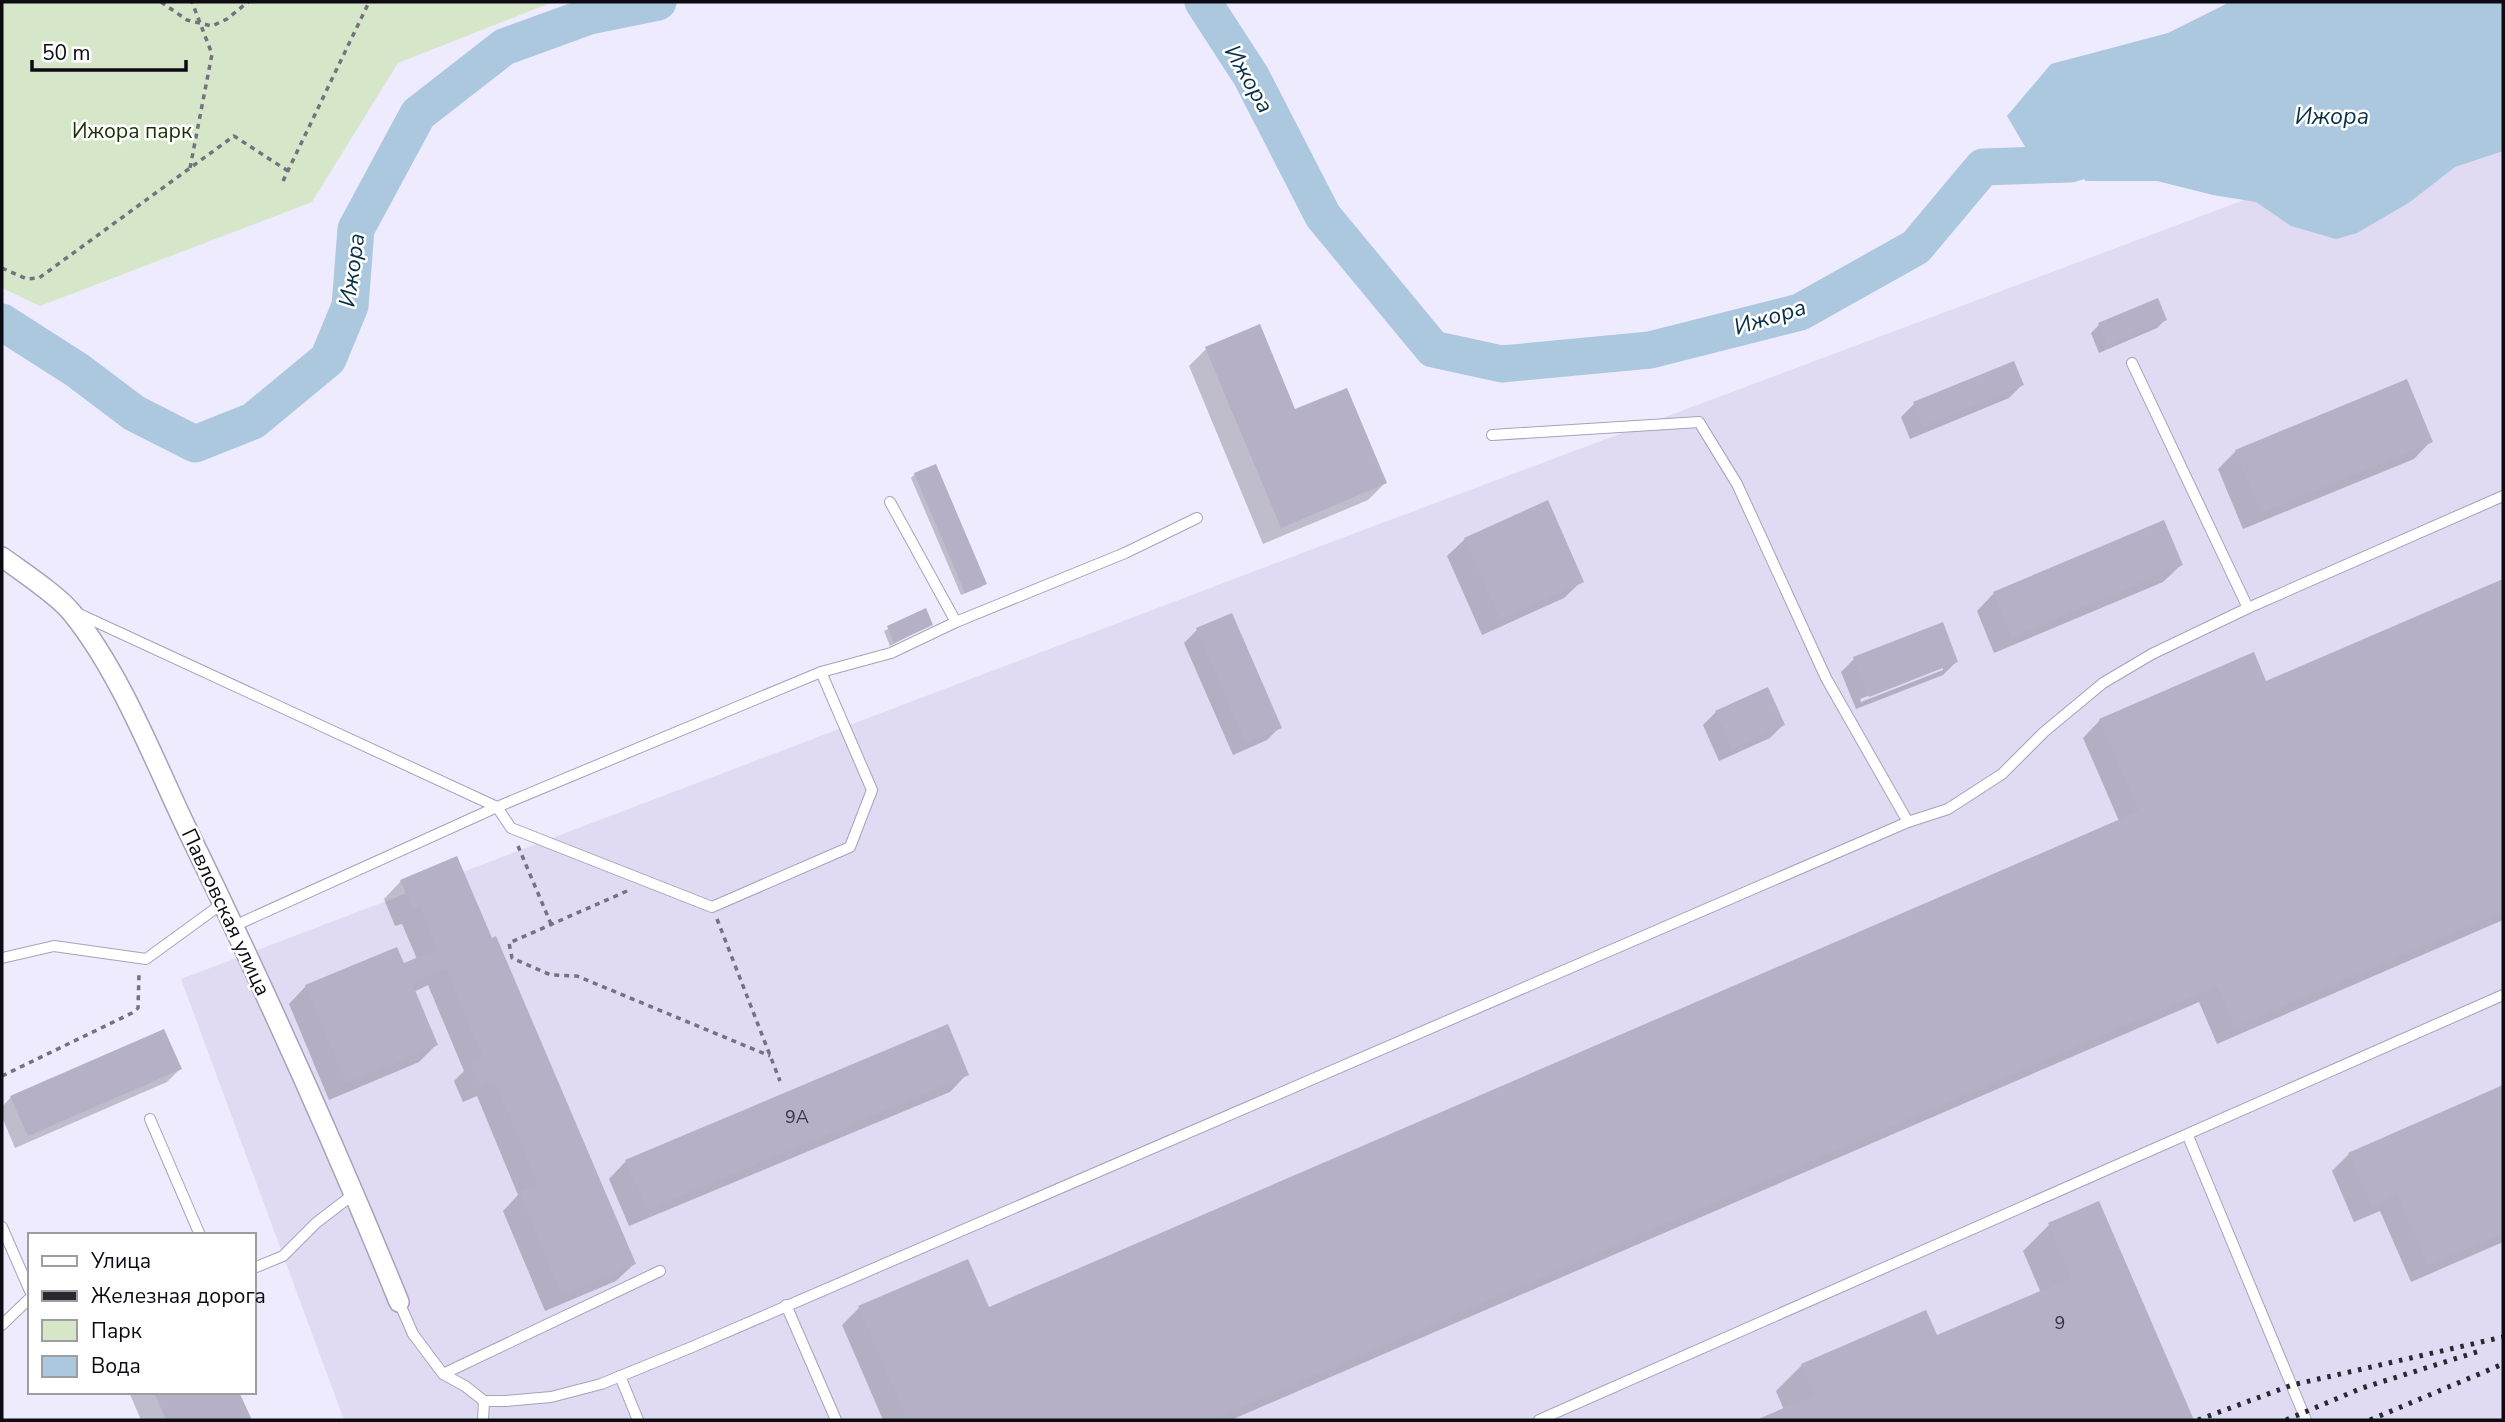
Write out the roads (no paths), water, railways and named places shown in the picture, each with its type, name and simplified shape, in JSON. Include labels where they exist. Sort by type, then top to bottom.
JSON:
[{"type":"street","name":"Павловская улица","points":[[2,557],[71,610],[96,646],[234,926],[355,1193],[400,1302]]},
{"type":"lane","points":[[2132,363],[2248,608]]},
{"type":"lane","points":[[1492,435],[1699,422],[1737,484],[1826,678],[1908,822]]},
{"type":"lane","points":[[400,1302],[413,1334],[443,1374],[484,1401],[551,1397],[601,1384],[1908,822],[1948,809],[2002,774],[2044,732],[2103,683],[2152,654],[2248,608],[2503,496]]},
{"type":"lane","points":[[890,502],[956,622]]},
{"type":"lane","points":[[234,926],[497,807],[821,672],[891,653],[956,622],[1125,553],[1196,518]]},
{"type":"lane","points":[[71,610],[497,807],[511,828],[712,907],[850,847],[872,790],[821,672]]},
{"type":"lane","points":[[2,958],[54,946],[146,959],[223,903]]},
{"type":"lane","points":[[1539,1420],[2503,995]]},
{"type":"lane","points":[[150,1119],[199,1233]]},
{"type":"lane","points":[[2188,1136],[2306,1420]]},
{"type":"lane","points":[[256,1267],[283,1256],[316,1223],[355,1193]]},
{"type":"lane","points":[[2,1227],[28,1286]]},
{"type":"lane","points":[[443,1374],[660,1271]]},
{"type":"lane","points":[[2,1325],[28,1300]]},
{"type":"lane","points":[[786,1305],[836,1420]]},
{"type":"lane","points":[[620,1376],[638,1420]]},
{"type":"lane","points":[[483,1420],[484,1401]]},
{"type":"water","name":"Ижора","points":[[2230,2],[2503,2],[2503,151],[2455,167],[2410,202],[2357,233],[2336,239],[2291,226],[2256,202],[2157,181],[2086,181],[2070,164],[2037,167],[2007,116],[2051,64],[2168,33]]},
{"type":"waterway","name":"Ижора","points":[[2,322],[77,370],[134,413],[195,444],[253,421],[328,359],[350,306],[356,229],[418,114],[504,47],[589,16],[658,2]]},
{"type":"waterway","name":"Ижора","points":[[1203,2],[1251,76],[1323,216],[1433,349],[1502,364],[1650,350],[1800,312],[1916,247],[1983,167],[2070,164],[2086,159]]},
{"type":"railway","points":[[2198,1420],[2292,1385],[2503,1337]]},
{"type":"railway","points":[[2286,1420],[2362,1388],[2483,1350]]},
{"type":"railway","points":[[2370,1420],[2503,1364]]},
{"type":"park label","name":"Ижора парк","points":[[132,131]]}]
